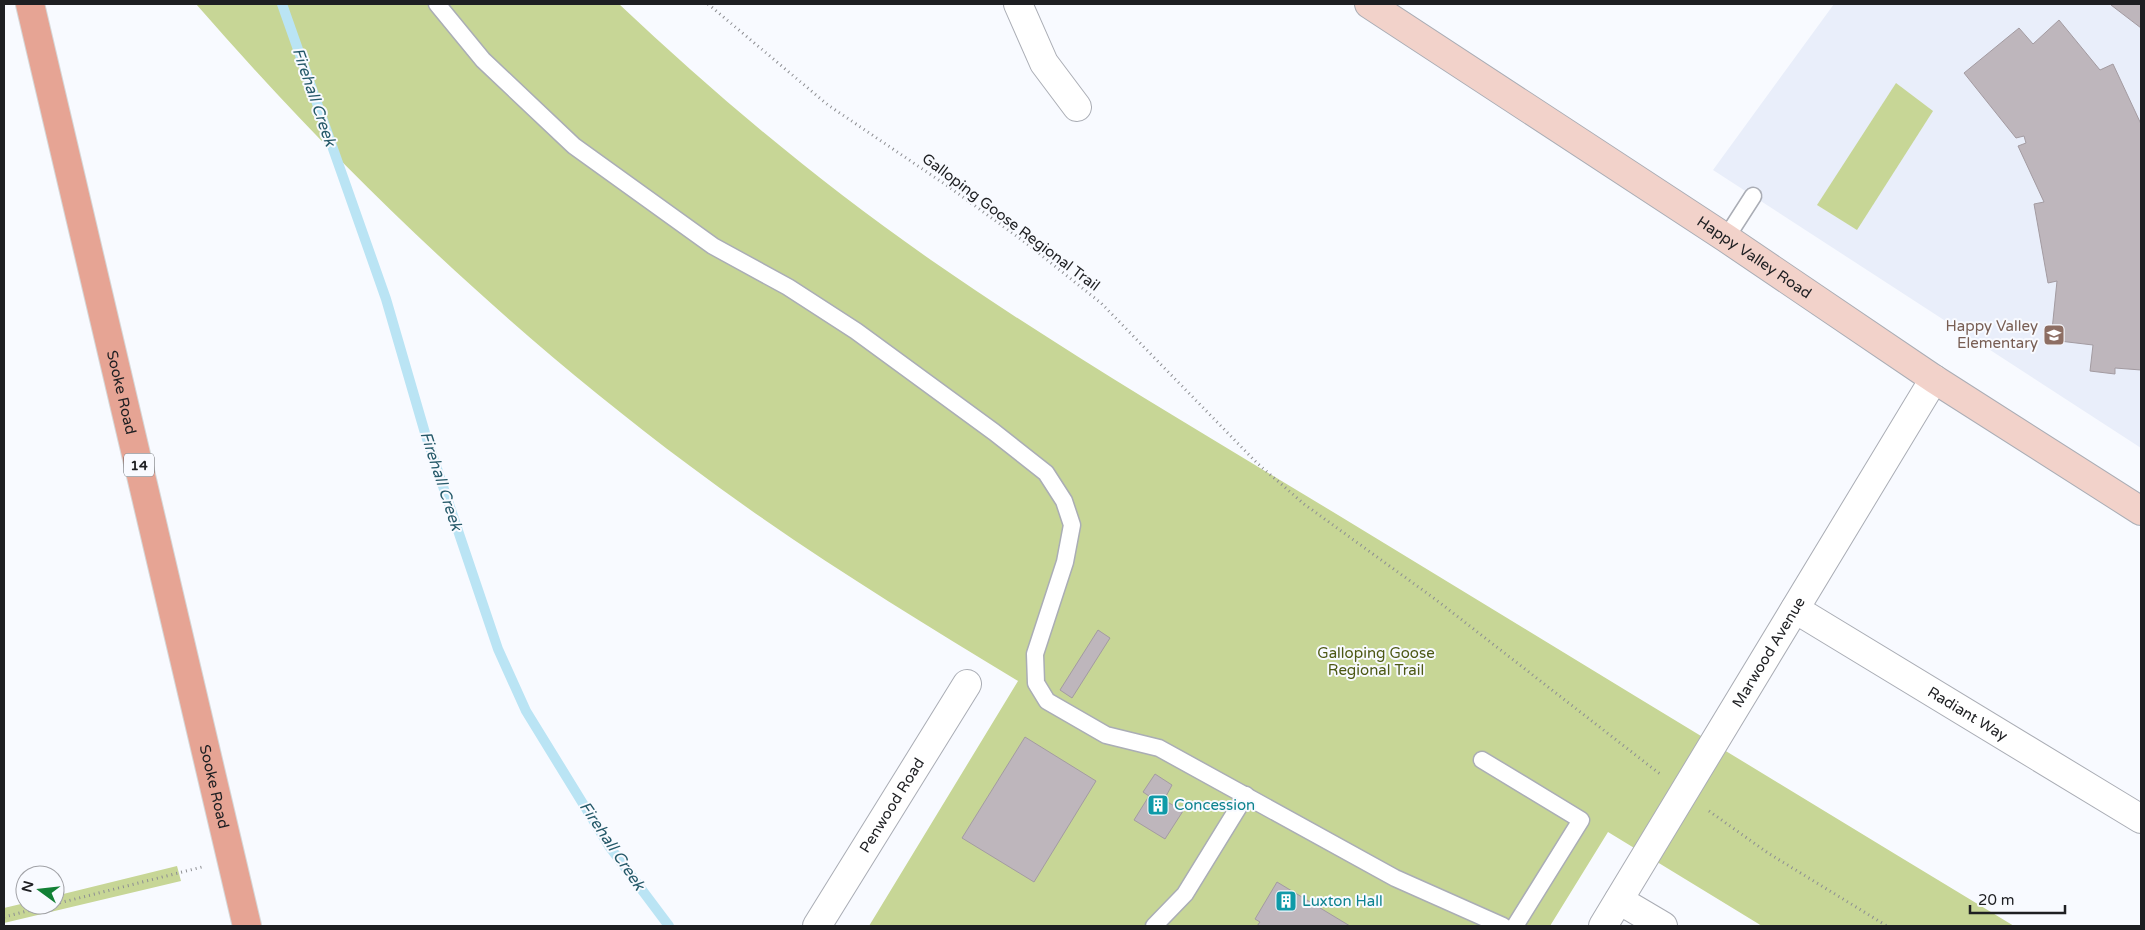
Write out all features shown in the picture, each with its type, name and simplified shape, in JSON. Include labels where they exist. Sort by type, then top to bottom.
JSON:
[{"type":"main road","name":"Sooke Road","points":[[30,4],[247,926]]},
{"type":"main road","name":"Happy Valley Road","points":[[1369,4],[1726,238],[1934,379],[2141,511]]},
{"type":"street","points":[[1018,4],[1044,63],[1078,107]]},
{"type":"street","name":"Marwood Avenue","points":[[1603,926],[1934,379]]},
{"type":"street","name":"Radiant Way","points":[[1795,609],[2141,819]]},
{"type":"street","name":"Penwood Road","points":[[817,926],[967,684]]},
{"type":"street","points":[[1619,900],[1663,926]]},
{"type":"lane","points":[[437,4],[483,60],[574,146],[713,246],[788,287],[856,331],[994,432],[1046,473],[1064,501],[1072,525],[1065,562],[1035,654],[1036,683],[1047,701],[1106,735],[1160,748],[1395,878],[1503,926]]},
{"type":"lane","points":[[1726,238],[1753,196]]},
{"type":"lane","points":[[1482,760],[1581,820],[1515,926]]},
{"type":"lane","points":[[1154,926],[1185,894],[1246,796]]},
{"type":"path","name":"Galloping Goose Regional Trail","points":[[708,4],[828,105],[949,187],[1026,243],[1101,303],[1256,463],[1304,504],[1435,599],[1683,793],[1768,853],[1887,926]]},
{"type":"path","points":[[65,901],[232,859]]},
{"type":"shaded area","name":"Happy Valley Elementary","points":[[1834,4],[2141,4],[2141,448],[1713,170]]},
{"type":"green space","points":[[196,4],[619,4],[656,39],[770,138],[890,231],[980,294],[1132,391],[2014,926],[1762,926],[1608,832],[1550,926],[869,926],[1018,681],[810,551],[690,466],[557,360],[493,305],[370,189],[310,129]]},
{"type":"green space","points":[[1896,83],[1933,111],[1857,230],[1817,205]]},
{"type":"green space","points":[[177,866],[181,881],[65,909],[65,894]]},
{"type":"green space","points":[[15,905],[15,915],[38,915],[4,923],[4,908]]},
{"type":"building","points":[[2141,4],[2141,28],[2111,5]]},
{"type":"building","points":[[2059,20],[2100,70],[2113,64],[2141,124],[2141,370],[2115,368],[2115,374],[2090,371],[2093,345],[2051,340],[2057,281],[2048,283],[2034,204],[2044,202],[2018,146],[2026,143],[2024,136],[2016,138],[1964,73],[2019,28],[2033,44]]},
{"type":"building","points":[[1098,630],[1110,638],[1072,698],[1060,690]]},
{"type":"building","points":[[1025,737],[1096,781],[1034,882],[962,838]]},
{"type":"building","name":"Concession","points":[[1155,774],[1172,785],[1164,800],[1183,811],[1165,839],[1134,820],[1149,796],[1143,792]]},
{"type":"building","name":"Luxton Hall","points":[[1277,882],[1350,926],[1257,926],[1260,922],[1255,919]]},
{"type":"waterway","name":"Firehall Creek","points":[[282,4],[386,299],[425,433],[498,649],[526,711],[609,846],[669,926]]},
{"type":"place","name":"Happy Valley Elementary","points":[[2054,335]]},
{"type":"place","name":"Concession","points":[[1158,805]]},
{"type":"place","name":"Luxton Hall","points":[[1286,901]]}]
